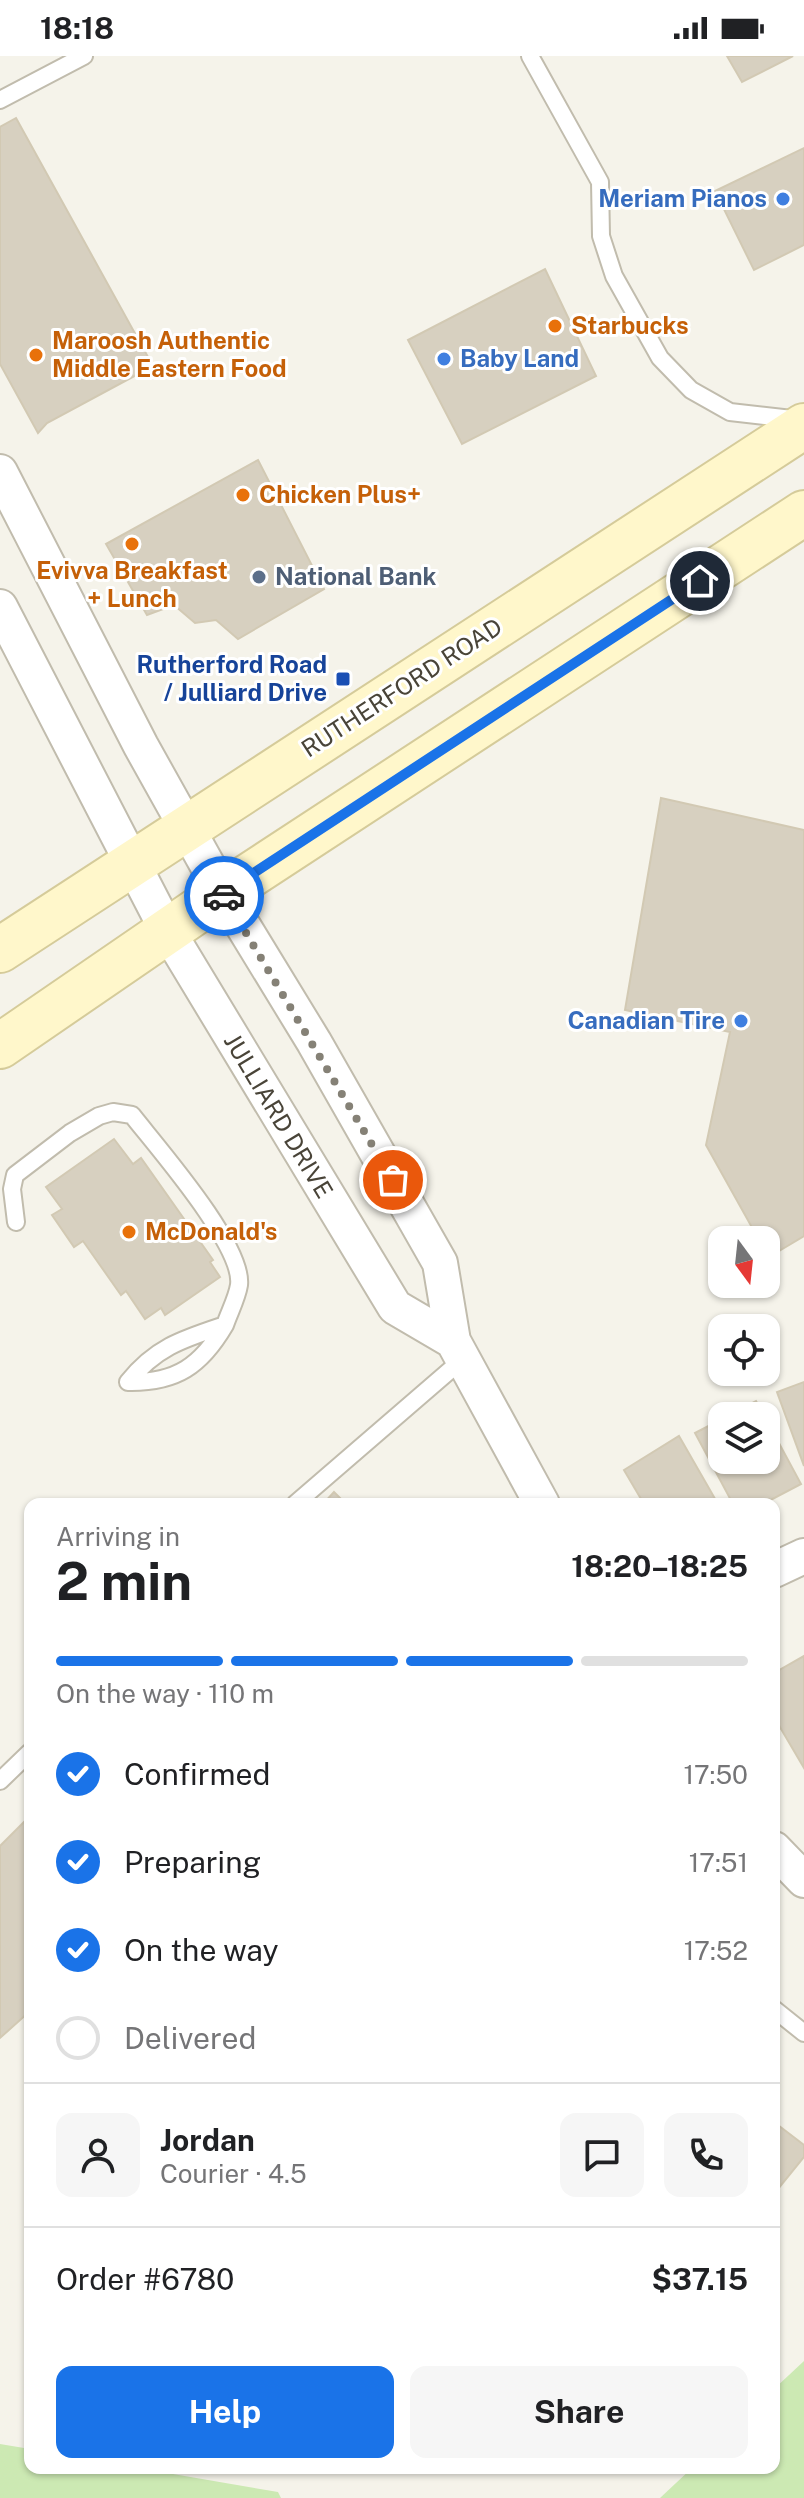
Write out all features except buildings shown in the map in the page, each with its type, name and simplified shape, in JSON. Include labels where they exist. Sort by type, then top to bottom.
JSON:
[{"type":"main road","name":"RUTHERFORD ROAD","points":[[0,950],[804,426]]},
{"type":"main road","points":[[0,1046],[167,930],[804,513]]},
{"type":"street","points":[[0,472],[141,746],[223,893],[314,1042],[440,1263],[458,1350],[539,1498]]},
{"type":"street","name":"JULLIARD DRIVE","points":[[0,607],[167,930],[395,1307],[458,1350]]},
{"type":"street","points":[[780,1567],[804,1556]]},
{"type":"street","points":[[780,1855],[804,1880]]},
{"type":"lane","points":[[0,100],[84,56]]},
{"type":"lane","points":[[530,56],[600,182],[601,236],[610,262],[660,358],[691,390],[730,412],[774,420],[804,419]]},
{"type":"lane","points":[[16,1222],[12,1189],[15,1175],[70,1133],[99,1116],[113,1112],[132,1115],[209,1214],[235,1262],[239,1283],[225,1325],[206,1356],[158,1383],[128,1382],[147,1359],[188,1338],[225,1325]]},
{"type":"lane","points":[[301,1498],[458,1350]]},
{"type":"lane","points":[[0,1781],[24,1758]]},
{"type":"lane","points":[[780,2014],[804,2033]]},
{"type":"green space","points":[[804,2361],[804,2498],[660,2498],[686,2474],[780,2474],[780,2383]]},
{"type":"green space","points":[[0,2444],[24,2448],[24,2474],[173,2474],[278,2492],[281,2498],[0,2498]]},
{"type":"way so far","points":[[224,896],[314,1042],[393,1180]]},
{"type":"place","name":"Meriam Pianos","points":[[783,199]]},
{"type":"place","name":"Starbucks","points":[[555,326]]},
{"type":"place","name":"Maroosh Authentic Middle Eastern Food","points":[[36,355]]},
{"type":"place","name":"Baby Land","points":[[444,359]]},
{"type":"place","name":"Chicken Plus+","points":[[243,495]]},
{"type":"place","name":"Evivva Breakfast + Lunch","points":[[132,544]]},
{"type":"place","name":"National Bank","points":[[259,577]]},
{"type":"place","name":"Rutherford Road / Julliard Drive","points":[[343,679]]},
{"type":"place","name":"Canadian Tire","points":[[741,1021]]},
{"type":"place","name":"McDonald's","points":[[129,1232]]},
{"type":"route","points":[[224,896],[223,893],[700,581]]}]
